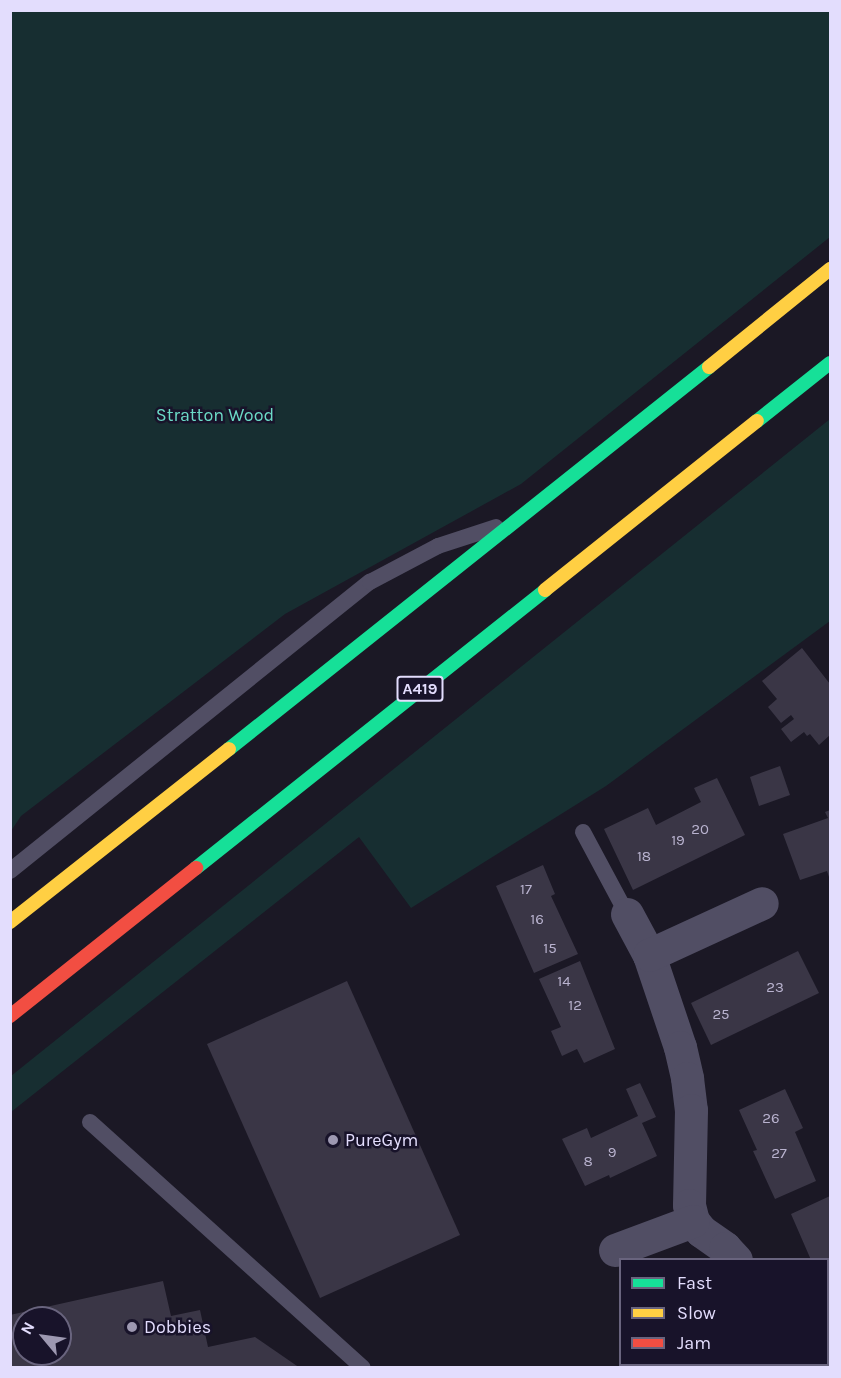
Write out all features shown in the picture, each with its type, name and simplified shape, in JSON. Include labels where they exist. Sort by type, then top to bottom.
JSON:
[{"type":"highway","points":[[10,922],[521,519],[831,269]]},
{"type":"highway","name":"A419","points":[[10,1016],[831,363]]},
{"type":"street","points":[[649,955],[762,903]]},
{"type":"street","points":[[627,914],[649,955],[680,1047],[687,1078],[691,1121],[689,1205],[693,1221],[734,1258]]},
{"type":"street","points":[[615,1250],[693,1221]]},
{"type":"lane","points":[[10,871],[370,582],[438,546],[521,519]]},
{"type":"lane","points":[[583,832],[627,914]]},
{"type":"lane","points":[[90,1122],[363,1368]]},
{"type":"green space","name":"Stratton Wood","points":[[10,11],[830,11],[830,237],[521,484],[285,614],[21,816],[11,831]]},
{"type":"green space","points":[[830,419],[830,621],[606,786],[411,908],[359,837],[11,1112],[11,1076]]},
{"type":"building","points":[[802,648],[830,684],[830,735],[819,745],[810,734],[807,736],[804,732],[791,742],[781,729],[794,719],[791,715],[781,723],[768,707],[777,699],[762,681]]},
{"type":"building","points":[[780,766],[790,795],[759,806],[750,777]]},
{"type":"building","points":[[717,778],[745,835],[633,890],[604,829],[648,808],[656,825],[701,802],[694,788]]},
{"type":"building","points":[[830,810],[830,880],[827,871],[800,880],[783,834],[828,818],[825,812]]},
{"type":"building","points":[[543,865],[555,894],[551,896],[578,954],[534,973],[496,886]]},
{"type":"building","points":[[798,951],[819,993],[711,1045],[691,1003]]},
{"type":"building","points":[[580,961],[615,1049],[584,1063],[577,1049],[562,1056],[551,1031],[561,1027],[539,979]]},
{"type":"building","name":"PureGym","points":[[347,981],[460,1235],[320,1298],[207,1044]]},
{"type":"building","points":[[640,1083],[656,1117],[642,1123],[657,1156],[610,1178],[609,1175],[585,1186],[562,1139],[587,1128],[591,1138],[638,1116],[626,1089]]},
{"type":"building","points":[[785,1089],[803,1128],[795,1132],[816,1181],[775,1199],[753,1151],[757,1150],[739,1110]]},
{"type":"building","points":[[830,1196],[830,1301],[829,1258],[810,1258],[791,1214]]},
{"type":"building","name":"Dobbies","points":[[163,1281],[171,1316],[200,1310],[208,1347],[255,1337],[300,1368],[10,1368],[10,1315],[12,1315],[12,1366],[72,1366],[72,1306],[50,1306]]},
{"type":"traffic: fast","points":[[757,421],[830,363]]},
{"type":"traffic: fast","points":[[229,749],[709,367]]},
{"type":"traffic: fast","points":[[196,868],[545,590]]},
{"type":"traffic: slow","points":[[709,367],[830,269]]},
{"type":"traffic: slow","points":[[545,590],[757,421]]},
{"type":"traffic: slow","points":[[10,922],[229,749]]},
{"type":"traffic: jam","points":[[10,1016],[196,868]]},
{"type":"place","name":"PureGym","points":[[333,1140]]},
{"type":"place","name":"Dobbies","points":[[132,1327]]}]
